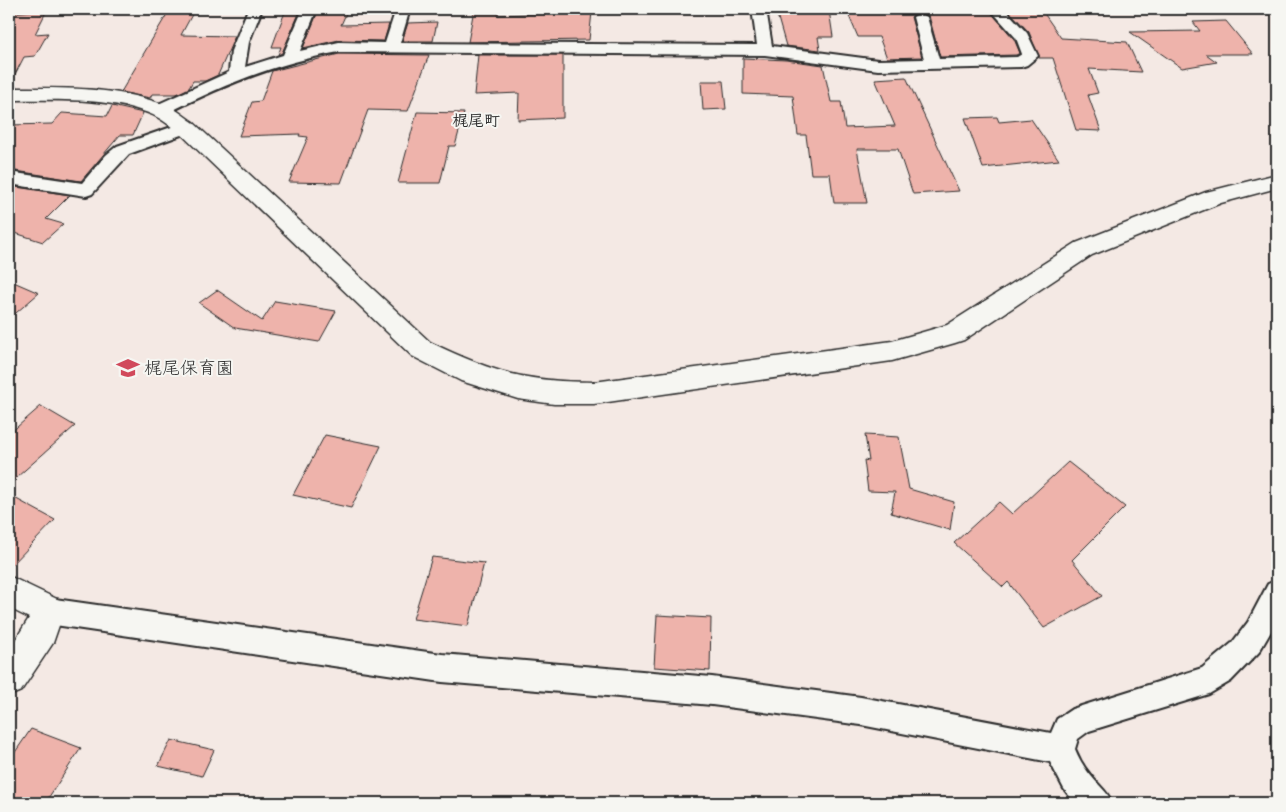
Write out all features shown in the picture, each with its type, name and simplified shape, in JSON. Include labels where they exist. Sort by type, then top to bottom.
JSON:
[{"type":"street","points":[[238,76],[236,69],[242,40],[255,9]]},
{"type":"street","points":[[290,58],[310,9]]},
{"type":"street","points":[[391,47],[403,9]]},
{"type":"street","points":[[759,9],[765,50]]},
{"type":"street","points":[[160,110],[238,76],[290,58],[339,46],[765,50],[858,64],[1021,62],[1030,56],[1030,50],[1024,40],[997,9]]},
{"type":"street","points":[[920,17],[933,64]]},
{"type":"street","points":[[9,94],[86,96],[160,110],[186,127],[421,348],[470,373],[518,388],[554,393],[594,393],[892,351],[955,333],[1084,249],[1214,196],[1277,181]]},
{"type":"street","points":[[9,178],[86,190],[121,152],[139,142],[173,134],[186,127]]},
{"type":"street","points":[[9,591],[48,611],[442,668],[712,690],[841,708],[1060,749]]},
{"type":"street","points":[[1097,803],[1080,788],[1069,773],[1060,749],[1067,729],[1074,723],[1209,680],[1228,668],[1256,635],[1277,593]]},
{"type":"street","points":[[9,679],[41,631],[48,611]]},
{"type":"building","points":[[170,9],[195,9],[181,35],[235,36],[218,75],[205,81],[193,81],[189,88],[177,94],[152,94],[150,98],[121,92]]},
{"type":"building","points":[[286,9],[301,9],[282,53],[278,55],[281,47],[272,47]]},
{"type":"building","points":[[319,9],[348,9],[341,25],[389,24],[384,41],[339,40],[303,48]]},
{"type":"building","points":[[474,9],[499,9],[498,15],[592,12],[589,40],[468,42]]},
{"type":"building","points":[[846,9],[988,9],[1014,39],[1020,53],[1016,55],[940,57],[929,16],[919,11],[911,17],[922,57],[887,58],[879,37],[858,37]]},
{"type":"building","points":[[1007,9],[1041,9],[1061,38],[1127,42],[1141,72],[1089,69],[1098,93],[1088,95],[1101,131],[1076,130],[1053,58],[1039,58],[1029,32]]},
{"type":"building","points":[[47,10],[35,34],[48,33],[35,56],[24,57],[9,86],[9,13]]},
{"type":"building","points":[[829,10],[833,37],[818,37],[820,50],[786,46],[776,11]]},
{"type":"building","points":[[1226,21],[1253,54],[1206,54],[1217,62],[1182,68],[1130,32],[1200,31],[1193,22]]},
{"type":"building","points":[[437,22],[433,41],[402,41],[408,23]]},
{"type":"building","points":[[339,54],[429,55],[408,111],[368,110],[341,183],[289,182],[308,137],[299,136],[300,134],[239,136],[252,102],[261,101],[272,71]]},
{"type":"building","points":[[478,55],[563,55],[563,118],[518,120],[519,93],[474,95]]},
{"type":"building","points":[[743,58],[786,60],[823,65],[831,102],[841,102],[845,128],[895,126],[875,79],[906,77],[959,191],[913,194],[898,149],[857,149],[867,203],[834,203],[830,174],[811,174],[806,135],[798,135],[793,96],[743,94]]},
{"type":"building","points":[[701,81],[723,81],[726,109],[703,110]]},
{"type":"building","points":[[112,106],[143,113],[133,135],[120,135],[81,181],[9,170],[9,125],[52,124],[62,113],[107,116]]},
{"type":"building","points":[[417,112],[464,113],[455,146],[449,146],[440,183],[398,183]]},
{"type":"building","points":[[997,117],[999,122],[1031,119],[1059,160],[983,168],[965,118]]},
{"type":"building","points":[[9,186],[70,195],[46,219],[63,224],[43,242],[9,231]]},
{"type":"building","points":[[9,280],[39,293],[9,319]]},
{"type":"building","points":[[217,290],[262,321],[275,301],[336,311],[319,342],[235,328],[199,303]]},
{"type":"building","points":[[41,406],[75,426],[9,484],[9,434]]},
{"type":"building","points":[[325,435],[381,446],[351,508],[293,495]]},
{"type":"building","points":[[865,435],[899,437],[909,489],[954,502],[950,530],[891,513],[895,492],[868,491],[864,460],[869,461]]},
{"type":"building","points":[[1068,462],[1125,507],[1072,560],[1102,596],[1044,628],[1008,582],[1003,587],[954,543],[999,502],[1012,514]]},
{"type":"building","points":[[9,495],[55,520],[9,568]]},
{"type":"building","points":[[432,557],[484,563],[468,626],[413,619]]},
{"type":"building","points":[[657,615],[711,618],[710,671],[654,667]]},
{"type":"building","points":[[31,729],[81,748],[45,803],[9,803],[9,761]]},
{"type":"building","points":[[171,740],[214,750],[202,776],[158,766]]},
{"type":"place","name":"梶尾保育園","points":[[128,368]]},
{"type":"district","name":"梶尾町","points":[[476,120]]}]
